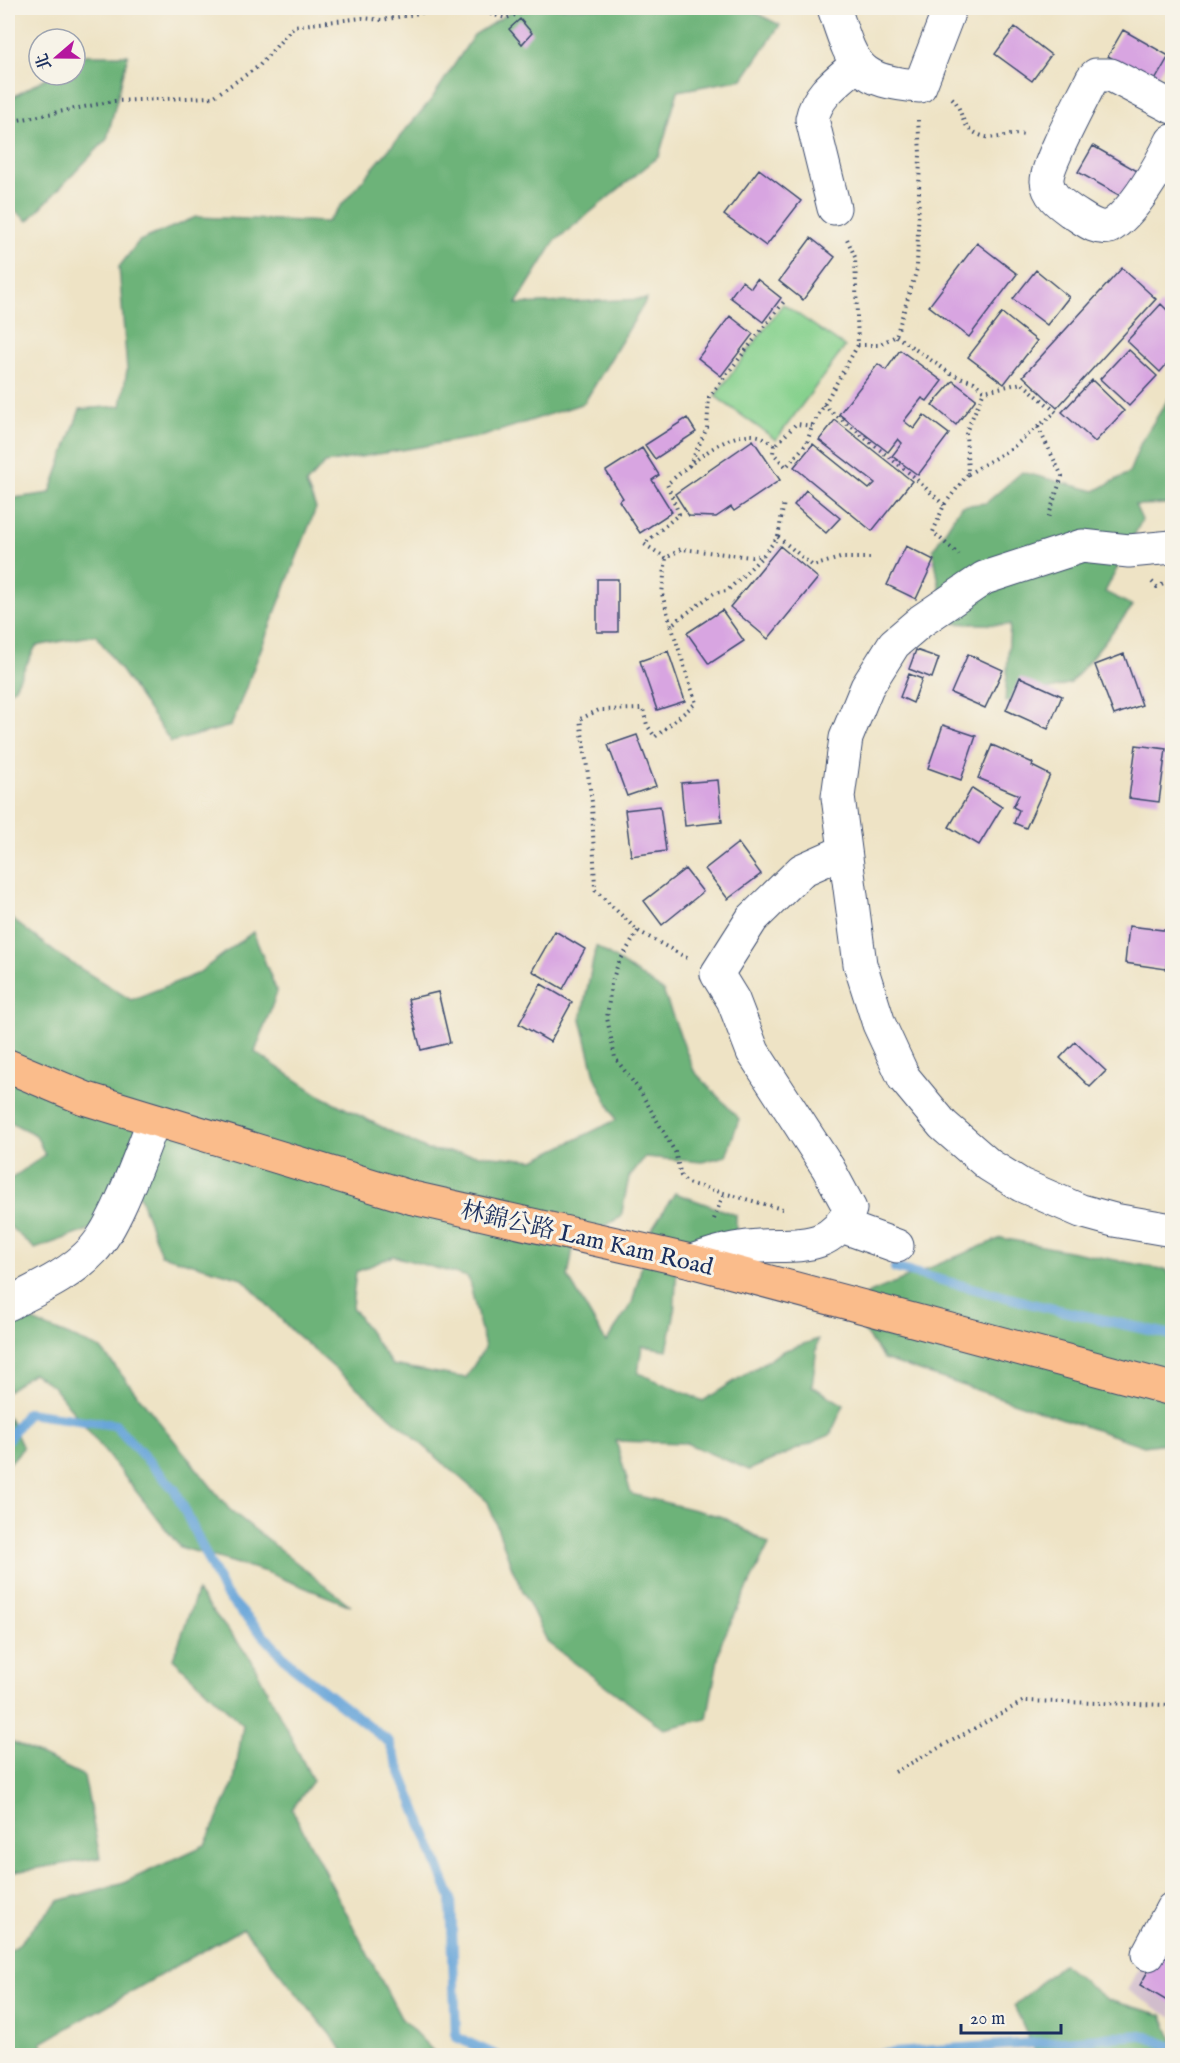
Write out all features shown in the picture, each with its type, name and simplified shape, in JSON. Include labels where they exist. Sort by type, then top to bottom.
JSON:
[{"type":"main road","name":"林錦公路 Lam Kam Road","points":[[8,1066],[84,1098],[413,1198],[691,1261],[1173,1389]]},
{"type":"street","points":[[834,8],[849,54],[866,74],[880,81],[920,86],[950,8]]},
{"type":"street","points":[[834,208],[812,119],[815,106],[822,96],[857,64]]},
{"type":"street","points":[[1169,159],[1122,217],[1115,224],[1104,228],[1096,227],[1057,201],[1047,179],[1059,147],[1092,79],[1102,73],[1173,107]]},
{"type":"street","points":[[1173,547],[1129,550],[1082,546],[984,578],[921,621],[894,644],[867,687],[846,738],[838,797],[860,964],[879,1024],[904,1078],[943,1125],[989,1165],[1037,1194],[1097,1216],[1173,1230]]},
{"type":"street","points":[[691,1261],[741,1248],[816,1243],[832,1236],[842,1226],[850,1209],[828,1168],[753,1052],[733,1000],[717,974],[752,919],[802,870],[845,851]]},
{"type":"street","points":[[8,1304],[53,1281],[95,1249],[108,1230],[154,1120]]},
{"type":"street","points":[[842,1226],[897,1246]]},
{"type":"street","points":[[1148,1954],[1173,1909]]},
{"type":"path","points":[[8,122],[114,101],[213,98],[259,66],[294,26],[362,18],[382,20],[447,8]]},
{"type":"path","points":[[467,8],[506,18],[537,8]]},
{"type":"path","points":[[858,345],[878,345],[896,336],[917,269],[920,153],[917,106],[920,86],[934,85],[945,92],[957,102],[962,120],[971,130],[990,140],[1023,134],[1059,147]]},
{"type":"path","points":[[812,426],[796,424],[774,445],[773,453],[786,466],[807,443],[812,426],[858,345],[855,257],[834,208]]},
{"type":"path","points":[[689,466],[707,428],[709,398],[786,298]]},
{"type":"path","points":[[896,336],[951,374],[974,382],[984,392]]},
{"type":"path","points":[[984,392],[1022,383],[1056,412],[1012,448],[968,474],[944,505],[933,532],[984,578]]},
{"type":"path","points":[[968,474],[966,432],[984,392]]},
{"type":"path","points":[[823,405],[913,476],[944,505]]},
{"type":"path","points":[[1038,427],[1062,476],[1047,520],[1047,529]]},
{"type":"path","points":[[666,558],[644,544],[678,514],[667,484],[712,448],[735,438],[759,436],[774,445]]},
{"type":"path","points":[[671,625],[714,593],[727,591],[764,555],[778,537],[784,502]]},
{"type":"path","points":[[778,537],[813,566],[840,558],[872,558]]},
{"type":"path","points":[[666,558],[681,549],[751,557],[764,555]]},
{"type":"path","points":[[666,558],[662,594],[696,703],[655,737],[647,725],[643,710],[599,710],[580,719],[592,802],[595,890],[638,931],[717,974]]},
{"type":"path","points":[[1149,579],[1157,587],[1173,581]]},
{"type":"path","points":[[638,931],[618,964],[611,984],[607,1018],[615,1058],[640,1091],[675,1152],[681,1176],[687,1183],[797,1212]]},
{"type":"path","points":[[719,1209],[723,1194]]},
{"type":"path","points":[[895,1772],[1024,1701],[1173,1705]]},
{"type":"shaded area","points":[[1172,1912],[1172,2018],[1127,1990]]},
{"type":"green space","points":[[517,8],[746,8],[780,25],[743,79],[678,91],[659,156],[555,241],[516,304],[647,299],[584,403],[484,436],[325,463],[306,484],[316,508],[231,726],[171,742],[96,635],[36,646],[15,687],[8,693],[8,499],[50,493],[80,409],[121,406],[127,370],[119,267],[139,241],[196,217],[327,222],[431,100],[474,35]]},
{"type":"green space","points":[[87,55],[128,55],[107,139],[28,221],[8,205],[8,100],[30,87],[87,87]]},
{"type":"green space","points":[[783,304],[845,347],[776,440],[715,396]]},
{"type":"green space","points":[[1172,393],[1172,504],[1135,505],[1142,520],[1105,592],[1133,606],[1071,683],[1005,702],[1010,625],[946,623],[933,550],[961,506],[986,503],[1022,472],[1095,491],[1129,473],[1141,442]]},
{"type":"green space","points":[[8,916],[60,956],[131,1000],[197,974],[253,932],[277,992],[255,1052],[319,1095],[427,1150],[534,1160],[616,1120],[595,1076],[581,1019],[596,946],[663,991],[694,1071],[739,1119],[726,1156],[702,1162],[645,1157],[629,1177],[621,1217],[574,1243],[568,1277],[606,1342],[632,1303],[651,1230],[675,1193],[736,1215],[736,1258],[677,1268],[674,1316],[667,1350],[642,1346],[638,1373],[703,1401],[783,1351],[818,1339],[812,1386],[844,1405],[830,1435],[749,1470],[686,1443],[616,1441],[631,1494],[723,1517],[769,1544],[721,1643],[707,1719],[664,1729],[548,1643],[512,1568],[488,1502],[292,1331],[242,1278],[161,1255],[136,1186],[91,1229],[35,1249],[8,1225],[8,1181],[45,1155],[36,1135],[8,1121]],"holes":[[[393,1256],[468,1277],[485,1347],[466,1378],[392,1365],[352,1307],[356,1272]]]},
{"type":"green space","points":[[1001,1238],[1167,1270],[1172,1282],[1172,1442],[1144,1446],[884,1359],[855,1319],[867,1294]]},
{"type":"green space","points":[[13,1313],[101,1349],[229,1509],[351,1606],[266,1572],[180,1547],[53,1386],[33,1373],[8,1391],[8,1316]]},
{"type":"green space","points":[[8,1416],[23,1448],[8,1465]]},
{"type":"green space","points":[[197,1592],[251,1659],[313,1781],[292,1809],[401,2018],[437,2055],[347,2055],[243,1928],[41,2043],[47,2055],[8,2055],[8,1952],[16,1947],[58,1901],[121,1884],[205,1845],[234,1782],[243,1725],[173,1659]]},
{"type":"green space","points":[[11,1741],[84,1776],[100,1858],[8,1873],[8,1745]]},
{"type":"green space","points":[[1062,1964],[1108,2000],[1162,2015],[1172,2038],[1172,2055],[1037,2055],[1014,2006]]},
{"type":"building","points":[[520,19],[532,33],[522,44],[509,29]]},
{"type":"building","points":[[1015,27],[1051,55],[1032,81],[995,54]]},
{"type":"building","points":[[1123,30],[1169,56],[1154,82],[1108,56]]},
{"type":"building","points":[[1093,146],[1139,172],[1124,198],[1078,172]]},
{"type":"building","points":[[759,169],[801,201],[766,246],[724,215]]},
{"type":"building","points":[[811,238],[835,257],[803,300],[779,281]]},
{"type":"building","points":[[977,243],[1017,274],[969,337],[929,306]]},
{"type":"building","points":[[1122,268],[1156,299],[1057,408],[1023,376]]},
{"type":"building","points":[[1036,270],[1069,297],[1047,325],[1013,299]]},
{"type":"building","points":[[757,279],[781,298],[763,322],[730,297],[742,281],[751,288]]},
{"type":"building","points":[[1161,304],[1172,315],[1172,358],[1160,372],[1127,341]]},
{"type":"building","points":[[1002,313],[1037,341],[1004,384],[968,357]]},
{"type":"building","points":[[730,316],[753,334],[721,376],[698,358]]},
{"type":"building","points":[[1128,349],[1157,376],[1129,406],[1100,379]]},
{"type":"building","points":[[900,350],[942,381],[927,401],[922,398],[904,421],[914,429],[924,415],[949,434],[918,475],[892,456],[902,443],[898,439],[888,452],[839,414],[878,364],[886,370]]},
{"type":"building","points":[[1092,380],[1124,411],[1095,442],[1062,412]]},
{"type":"building","points":[[953,381],[976,399],[956,425],[932,405]]},
{"type":"building","points":[[687,418],[696,432],[655,459],[645,445]]},
{"type":"building","points":[[835,420],[912,481],[872,531],[794,467],[813,444],[869,489],[875,483],[819,440]]},
{"type":"building","points":[[753,440],[780,480],[734,511],[731,507],[716,517],[689,516],[675,494]]},
{"type":"building","points":[[642,448],[659,475],[652,480],[672,512],[640,533],[619,501],[623,498],[606,471]]},
{"type":"building","points":[[806,490],[840,518],[826,533],[794,505]]},
{"type":"building","points":[[780,546],[818,578],[768,639],[730,607]]},
{"type":"building","points":[[906,546],[934,560],[916,599],[887,585]]},
{"type":"building","points":[[597,579],[618,579],[618,632],[597,632]]},
{"type":"building","points":[[722,610],[744,641],[709,664],[687,633]]},
{"type":"building","points":[[916,650],[939,658],[932,678],[909,669]]},
{"type":"building","points":[[668,651],[685,701],[657,710],[640,661]]},
{"type":"building","points":[[968,654],[1003,670],[985,708],[951,693]]},
{"type":"building","points":[[1124,654],[1142,705],[1114,715],[1095,665]]},
{"type":"building","points":[[909,674],[922,679],[913,703],[900,697]]},
{"type":"building","points":[[1020,677],[1062,696],[1048,729],[1006,710]]},
{"type":"building","points":[[943,725],[976,736],[961,780],[928,768]]},
{"type":"building","points":[[637,735],[656,786],[627,796],[608,745]]},
{"type":"building","points":[[992,745],[1033,763],[1032,766],[1050,775],[1026,828],[1014,823],[1019,810],[1013,807],[1019,795],[978,778]]},
{"type":"building","points":[[1136,745],[1166,749],[1159,802],[1129,798]]},
{"type":"building","points":[[718,780],[722,822],[685,826],[681,783]]},
{"type":"building","points":[[972,788],[1002,807],[979,845],[949,827]]},
{"type":"building","points":[[660,806],[666,851],[631,856],[625,810]]},
{"type":"building","points":[[738,843],[761,874],[728,899],[705,869]]},
{"type":"building","points":[[685,869],[703,892],[662,925],[644,901]]},
{"type":"building","points":[[1129,926],[1171,931],[1166,969],[1125,963]]},
{"type":"building","points":[[555,931],[585,949],[563,989],[532,971]]},
{"type":"building","points":[[541,984],[572,1002],[550,1042],[519,1024]]},
{"type":"building","points":[[438,992],[450,1043],[421,1050],[408,999]]},
{"type":"building","points":[[1075,1042],[1106,1071],[1090,1087],[1060,1058]]},
{"type":"building","points":[[1172,1930],[1172,2004],[1140,1985]]},
{"type":"waterway","points":[[895,1268],[1040,1306],[1172,1335]]},
{"type":"waterway","points":[[8,1439],[27,1413],[115,1425],[175,1490],[224,1593],[292,1666],[389,1742],[451,1898],[456,2037],[498,2056]]},
{"type":"waterway","points":[[853,2056],[1142,2035],[1172,2047]]}]
